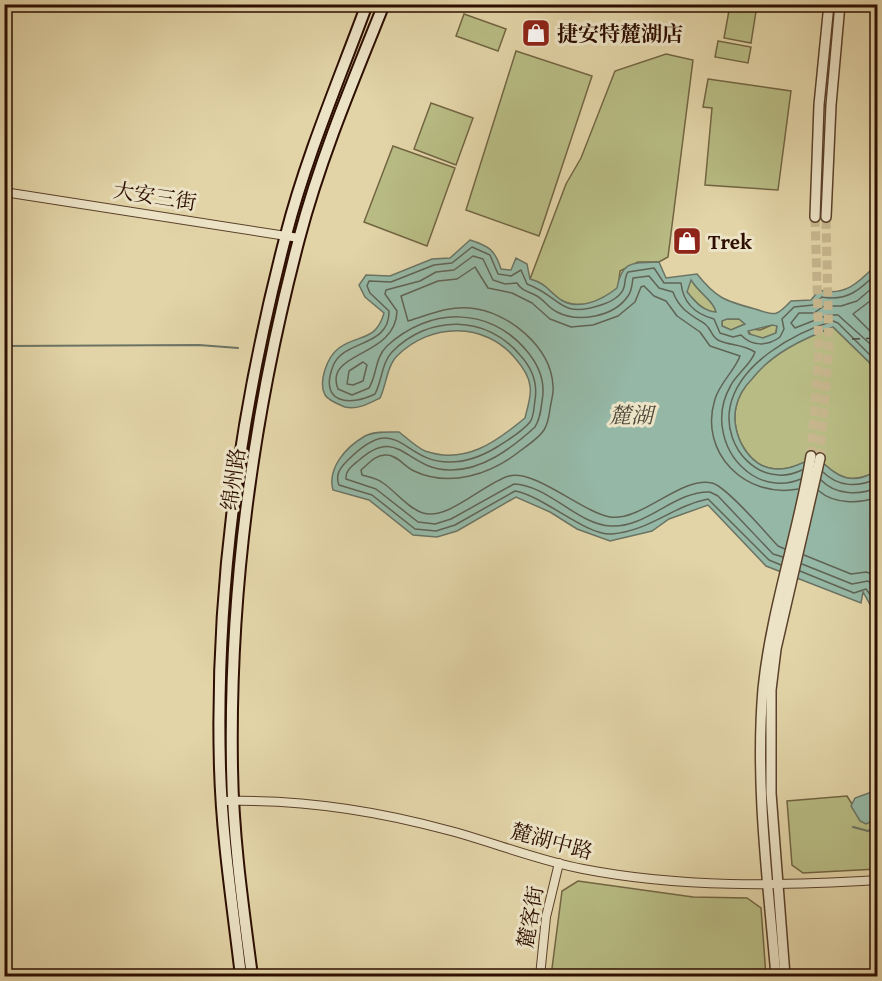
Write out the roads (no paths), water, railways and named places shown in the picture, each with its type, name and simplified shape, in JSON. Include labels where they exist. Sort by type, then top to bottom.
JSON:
[{"type":"main road","name":"绵州路","points":[[241,976],[220,693],[226,579],[255,372],[285,236],[333,95],[368,4]]},
{"type":"main road","name":"绵州路","points":[[252,976],[228,801],[240,578],[250,490],[269,374],[299,238],[346,100],[384,4]]},
{"type":"street","points":[[815,217],[819,105],[829,4]]},
{"type":"street","points":[[826,217],[831,105],[840,4]]},
{"type":"street","name":"大安三街","points":[[4,192],[299,238]]},
{"type":"street","points":[[776,976],[771,793],[771,690],[782,604],[815,457]]},
{"type":"street","name":"麓湖中路","points":[[228,801],[322,806],[366,812],[448,830],[559,863],[662,881],[773,885],[878,880]]},
{"type":"street","name":"麓客街","points":[[540,976],[546,917],[559,863]]},
{"type":"street","points":[[773,885],[785,976]]},
{"type":"water","name":"麓湖","points":[[470,240],[477,242],[494,253],[501,269],[511,270],[516,258],[527,264],[530,279],[544,285],[561,300],[575,304],[590,303],[617,288],[622,272],[630,265],[659,262],[666,278],[697,274],[722,298],[771,314],[778,313],[791,301],[811,300],[819,290],[829,292],[852,286],[877,264],[877,374],[869,362],[833,327],[799,342],[779,354],[760,370],[742,392],[737,403],[735,417],[743,447],[758,463],[767,467],[787,468],[816,457],[837,474],[851,479],[867,476],[877,471],[877,617],[863,592],[861,603],[766,566],[708,505],[669,519],[652,531],[610,541],[577,529],[550,512],[516,497],[457,531],[437,537],[413,535],[369,500],[333,490],[335,466],[351,446],[369,434],[399,432],[425,451],[440,455],[453,455],[467,453],[491,443],[525,418],[530,398],[528,378],[515,358],[503,346],[489,338],[457,331],[441,332],[426,337],[397,356],[380,398],[354,408],[331,401],[325,395],[323,377],[331,357],[339,348],[371,333],[381,322],[384,313],[365,297],[359,285],[366,275],[390,276],[432,259],[450,258]],"holes":[[[691,280],[712,304],[716,312],[703,308],[687,292]],[[739,319],[745,324],[731,330],[722,326],[722,321]],[[772,325],[777,326],[776,333],[763,338],[749,334],[748,331]]]},
{"type":"water","points":[[877,790],[877,819],[866,824],[860,821],[851,806],[855,798]]},
{"type":"waterway","points":[[4,346],[199,345],[238,348]]},
{"type":"waterway","points":[[853,827],[868,831],[878,826]]},
{"type":"tunnel","points":[[811,456],[819,349],[815,217]]},
{"type":"tunnel","points":[[820,458],[829,348],[826,217]]},
{"type":"place","name":"捷安特麓湖店","points":[[536,33]]},
{"type":"place","name":"Trek","points":[[687,241]]}]
